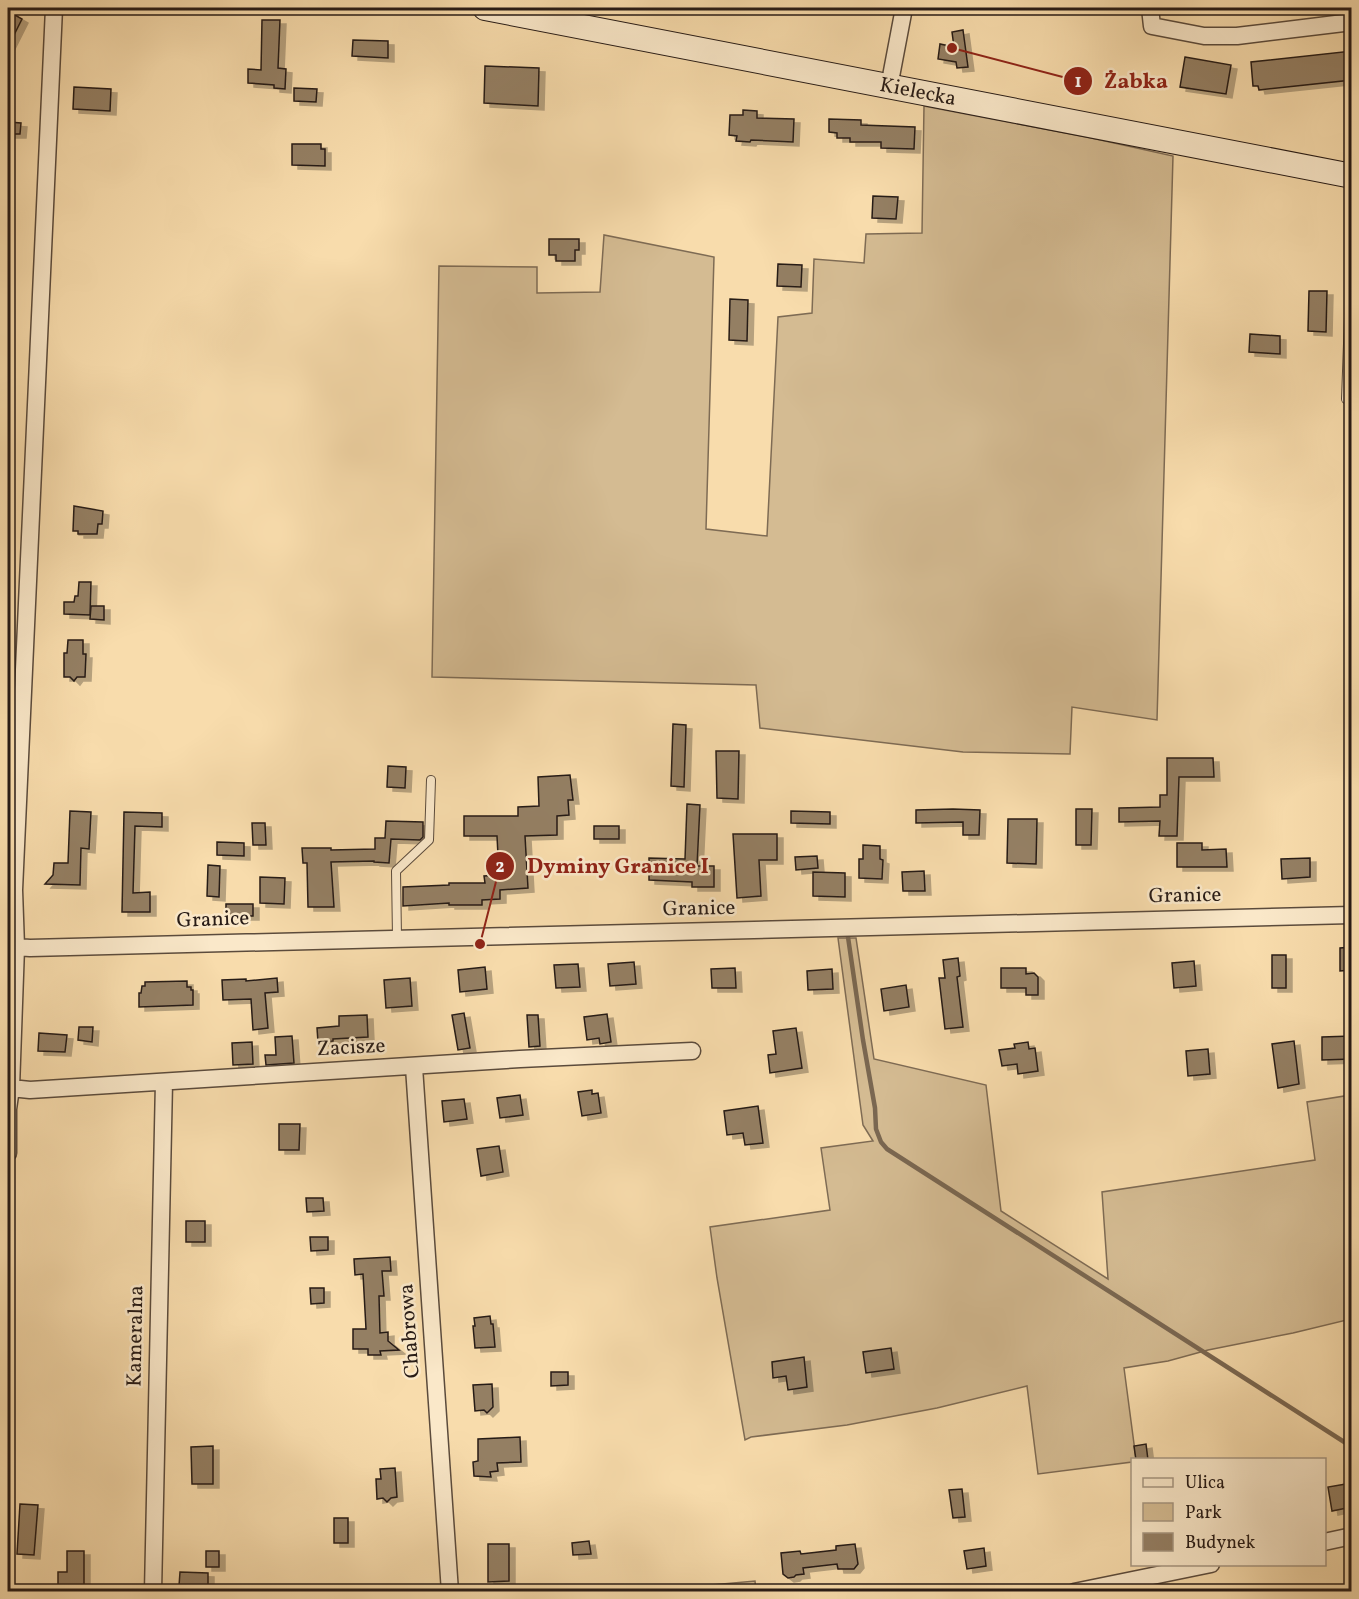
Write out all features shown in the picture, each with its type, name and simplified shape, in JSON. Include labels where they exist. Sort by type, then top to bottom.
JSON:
[{"type":"street","points":[[8,1152],[16,947],[14,878],[54,8]]},
{"type":"street","name":"Kielecka","points":[[485,8],[1352,176]]},
{"type":"street","points":[[889,87],[904,8]]},
{"type":"street","points":[[1150,8],[1152,26],[1204,36],[1237,36],[1352,22]]},
{"type":"street","name":"Granice","points":[[16,947],[1352,915]]},
{"type":"street","name":"Zacisze","points":[[11,1088],[30,1090],[520,1059],[693,1051]]},
{"type":"street","name":"Chabrowa","points":[[414,1067],[450,1592]]},
{"type":"street","name":"Kameralna","points":[[153,1592],[164,1082]]},
{"type":"street","points":[[1326,1542],[1352,1536]]},
{"type":"street","points":[[1074,1592],[1201,1566]]},
{"type":"lane","points":[[1346,399],[1352,234]]},
{"type":"lane","points":[[397,938],[396,871],[429,840],[431,780]]},
{"type":"green space","points":[[924,106],[1173,156],[1157,720],[1072,707],[1070,754],[963,752],[760,728],[756,685],[432,677],[439,266],[537,267],[537,293],[600,292],[604,235],[714,257],[706,529],[767,536],[778,317],[812,313],[814,259],[864,263],[866,234],[922,233]]},
{"type":"green space","points":[[838,938],[856,938],[874,1059],[986,1085],[1001,1211],[1108,1279],[1102,1192],[1315,1160],[1307,1102],[1351,1095],[1351,1319],[1168,1361],[1124,1368],[1136,1458],[1131,1458],[1131,1462],[1038,1474],[1027,1386],[937,1408],[847,1425],[751,1437],[745,1440],[710,1227],[830,1210],[821,1148],[873,1141],[863,1125]]},
{"type":"green space","points":[[755,1581],[756,1591],[667,1591],[667,1589]]},
{"type":"building","points":[[8,11],[22,19],[8,47]]},
{"type":"building","points":[[262,20],[280,20],[278,68],[286,69],[285,89],[274,88],[274,85],[248,83],[248,69],[261,70]]},
{"type":"building","points":[[963,30],[968,67],[957,68],[956,62],[938,59],[940,44],[954,47],[952,32]]},
{"type":"building","points":[[353,40],[388,41],[388,58],[352,56]]},
{"type":"building","points":[[1352,51],[1352,80],[1259,90],[1258,86],[1253,86],[1251,62]]},
{"type":"building","points":[[1185,57],[1231,65],[1226,94],[1180,87]]},
{"type":"building","points":[[485,66],[539,68],[538,106],[484,103]]},
{"type":"building","points":[[74,87],[111,89],[110,111],[73,109]]},
{"type":"building","points":[[294,88],[317,89],[316,102],[294,101]]},
{"type":"building","points":[[743,110],[757,111],[757,118],[794,119],[793,142],[736,141],[737,136],[729,135],[730,115],[743,115]]},
{"type":"building","points":[[829,119],[861,120],[861,125],[915,127],[914,149],[881,148],[881,142],[850,142],[850,138],[837,138],[837,133],[829,132]]},
{"type":"building","points":[[8,122],[21,123],[20,134],[8,134]]},
{"type":"building","points":[[292,144],[321,144],[321,149],[325,149],[325,166],[292,165]]},
{"type":"building","points":[[873,196],[898,197],[896,219],[872,218]]},
{"type":"building","points":[[549,239],[579,239],[579,250],[575,250],[575,261],[556,261],[556,255],[549,255]]},
{"type":"building","points":[[778,264],[802,265],[801,287],[777,286]]},
{"type":"building","points":[[1309,291],[1327,291],[1326,332],[1308,331]]},
{"type":"building","points":[[730,299],[748,300],[747,341],[729,340]]},
{"type":"building","points":[[1250,334],[1280,336],[1280,354],[1249,352]]},
{"type":"building","points":[[74,506],[103,511],[102,524],[98,524],[97,534],[78,534],[78,531],[73,531]]},
{"type":"building","points":[[79,582],[91,582],[90,615],[64,614],[64,602],[74,602],[75,596],[78,596]]},
{"type":"building","points":[[91,606],[104,606],[104,620],[90,619]]},
{"type":"building","points":[[68,640],[83,640],[83,654],[86,654],[85,677],[77,677],[74,681],[70,677],[64,677],[64,653],[67,653]]},
{"type":"building","points":[[673,724],[686,725],[684,787],[671,786]]},
{"type":"building","points":[[716,751],[739,751],[738,799],[717,798]]},
{"type":"building","points":[[1167,758],[1213,758],[1214,777],[1179,777],[1177,836],[1159,836],[1160,821],[1119,822],[1119,808],[1160,807],[1160,795],[1167,795]]},
{"type":"building","points":[[388,766],[406,767],[405,788],[387,787]]},
{"type":"building","points":[[570,775],[573,800],[568,800],[569,815],[557,816],[557,835],[525,836],[528,888],[500,890],[500,899],[482,900],[482,905],[449,905],[449,903],[403,906],[403,887],[485,883],[484,876],[499,875],[497,836],[464,836],[464,816],[518,816],[518,807],[539,806],[538,777]]},
{"type":"building","points":[[687,804],[700,805],[697,866],[714,866],[714,887],[692,887],[692,882],[649,880],[649,858],[685,859]]},
{"type":"building","points":[[1076,809],[1092,809],[1091,845],[1076,845]]},
{"type":"building","points":[[916,810],[980,810],[979,835],[963,835],[963,822],[916,823]]},
{"type":"building","points":[[70,811],[91,812],[89,849],[81,848],[80,885],[45,884],[53,875],[54,863],[68,863]]},
{"type":"building","points":[[791,811],[830,812],[830,824],[791,823]]},
{"type":"building","points":[[124,812],[162,813],[162,827],[135,826],[133,893],[150,892],[150,912],[122,912]]},
{"type":"building","points":[[1008,819],[1037,819],[1036,864],[1007,863]]},
{"type":"building","points":[[386,821],[423,822],[423,837],[420,840],[391,839],[389,863],[331,862],[334,907],[308,907],[307,863],[303,863],[302,848],[375,849],[375,838],[385,838]]},
{"type":"building","points":[[252,823],[265,823],[266,845],[253,845]]},
{"type":"building","points":[[594,826],[619,826],[619,839],[594,839]]},
{"type":"building","points":[[733,834],[777,834],[777,860],[759,860],[761,896],[737,898]]},
{"type":"building","points":[[217,842],[244,843],[244,856],[217,855]]},
{"type":"building","points":[[1177,843],[1202,843],[1202,850],[1226,849],[1227,867],[1177,867]]},
{"type":"building","points":[[863,845],[880,846],[880,859],[883,860],[882,879],[859,878],[859,859],[863,859]]},
{"type":"building","points":[[817,856],[818,868],[796,870],[795,857]]},
{"type":"building","points":[[1310,858],[1310,877],[1282,879],[1281,859]]},
{"type":"building","points":[[208,865],[220,866],[219,897],[207,896]]},
{"type":"building","points":[[924,871],[925,891],[903,891],[902,872]]},
{"type":"building","points":[[813,872],[845,873],[845,897],[813,896]]},
{"type":"building","points":[[260,877],[285,878],[284,904],[260,903]]},
{"type":"building","points":[[226,904],[253,904],[253,916],[226,916]]},
{"type":"building","points":[[1352,947],[1352,970],[1340,971],[1340,948]]},
{"type":"building","points":[[1272,955],[1286,955],[1286,988],[1272,988]]},
{"type":"building","points":[[958,958],[960,976],[957,977],[963,1027],[945,1029],[939,978],[945,978],[943,960]]},
{"type":"building","points":[[1194,961],[1196,986],[1174,988],[1172,963]]},
{"type":"building","points":[[634,962],[636,984],[610,986],[608,964]]},
{"type":"building","points":[[578,964],[580,987],[556,988],[554,965]]},
{"type":"building","points":[[485,967],[487,989],[460,992],[458,970]]},
{"type":"building","points":[[735,968],[736,988],[712,988],[711,969]]},
{"type":"building","points":[[1001,968],[1026,968],[1026,974],[1034,973],[1038,977],[1038,995],[1026,995],[1026,988],[1001,988]]},
{"type":"building","points":[[832,969],[833,989],[808,990],[807,971]]},
{"type":"building","points":[[277,978],[278,992],[265,993],[268,1028],[253,1030],[251,999],[223,1000],[222,980],[246,979],[246,981]]},
{"type":"building","points":[[410,978],[412,1006],[386,1008],[384,980]]},
{"type":"building","points":[[187,981],[187,987],[193,990],[193,1005],[139,1007],[139,993],[141,993],[142,986],[145,986],[145,982]]},
{"type":"building","points":[[906,985],[909,1007],[884,1011],[881,989]]},
{"type":"building","points":[[464,1013],[470,1048],[458,1050],[452,1015]]},
{"type":"building","points":[[607,1014],[611,1042],[600,1044],[599,1038],[587,1040],[584,1017]]},
{"type":"building","points":[[367,1015],[368,1037],[318,1042],[317,1028],[339,1026],[339,1016]]},
{"type":"building","points":[[527,1015],[538,1015],[540,1046],[529,1047]]},
{"type":"building","points":[[79,1027],[93,1027],[92,1042],[78,1040]]},
{"type":"building","points":[[796,1028],[802,1068],[770,1073],[768,1055],[776,1054],[773,1031]]},
{"type":"building","points":[[39,1033],[67,1035],[65,1052],[38,1051]]},
{"type":"building","points":[[292,1036],[294,1063],[266,1065],[265,1055],[276,1055],[275,1037]]},
{"type":"building","points":[[1352,1036],[1352,1059],[1322,1060],[1322,1037]]},
{"type":"building","points":[[1294,1041],[1299,1084],[1278,1088],[1272,1044]]},
{"type":"building","points":[[252,1042],[253,1064],[233,1065],[232,1043]]},
{"type":"building","points":[[1028,1042],[1029,1049],[1035,1048],[1038,1071],[1018,1074],[1017,1064],[1002,1066],[999,1050],[1015,1048],[1014,1044]]},
{"type":"building","points":[[1208,1049],[1210,1074],[1188,1076],[1186,1051]]},
{"type":"building","points":[[592,1090],[592,1094],[598,1093],[601,1113],[582,1116],[578,1092]]},
{"type":"building","points":[[520,1095],[523,1115],[500,1118],[497,1098]]},
{"type":"building","points":[[464,1099],[467,1119],[444,1122],[442,1101]]},
{"type":"building","points":[[758,1106],[763,1143],[745,1145],[743,1133],[727,1135],[724,1111]]},
{"type":"building","points":[[279,1124],[300,1124],[299,1150],[279,1150]]},
{"type":"building","points":[[499,1146],[503,1172],[481,1176],[477,1149]]},
{"type":"building","points":[[306,1198],[323,1198],[324,1211],[307,1212]]},
{"type":"building","points":[[186,1221],[205,1221],[205,1242],[186,1242]]},
{"type":"building","points":[[310,1237],[328,1237],[328,1250],[311,1251]]},
{"type":"building","points":[[390,1257],[391,1271],[382,1271],[384,1296],[379,1296],[380,1333],[388,1332],[388,1341],[399,1350],[380,1351],[381,1355],[368,1355],[368,1349],[353,1349],[353,1329],[366,1329],[363,1274],[355,1275],[354,1259]]},
{"type":"building","points":[[310,1288],[324,1288],[324,1303],[311,1304]]},
{"type":"building","points":[[490,1316],[495,1347],[475,1348],[474,1318]]},
{"type":"building","points":[[891,1348],[894,1369],[866,1373],[863,1352]]},
{"type":"building","points":[[804,1357],[807,1387],[788,1390],[786,1376],[773,1378],[772,1362]]},
{"type":"building","points":[[551,1372],[568,1372],[568,1385],[551,1386]]},
{"type":"building","points":[[492,1384],[493,1407],[487,1413],[484,1410],[475,1411],[473,1385]]},
{"type":"building","points":[[520,1437],[521,1462],[497,1463],[498,1471],[490,1472],[491,1477],[474,1476],[473,1462],[478,1461],[478,1439]]},
{"type":"building","points":[[1146,1444],[1148,1458],[1136,1458],[1134,1446]]},
{"type":"building","points":[[213,1446],[213,1484],[192,1484],[191,1447]]},
{"type":"building","points":[[395,1468],[397,1497],[387,1502],[383,1498],[377,1499],[376,1479],[381,1479],[380,1469]]},
{"type":"building","points":[[1352,1483],[1352,1507],[1332,1511],[1328,1487]]},
{"type":"building","points":[[962,1489],[965,1517],[953,1518],[949,1490]]},
{"type":"building","points":[[20,1504],[38,1505],[34,1555],[17,1554]]},
{"type":"building","points":[[334,1518],[348,1518],[348,1543],[334,1543]]},
{"type":"building","points":[[589,1541],[591,1554],[573,1555],[572,1543]]},
{"type":"building","points":[[488,1544],[509,1544],[509,1581],[488,1582]]},
{"type":"building","points":[[855,1544],[858,1564],[854,1569],[838,1569],[837,1564],[803,1568],[804,1574],[794,1577],[788,1578],[783,1574],[781,1553],[800,1551],[801,1554],[836,1550],[836,1546]]},
{"type":"building","points":[[984,1548],[986,1566],[967,1569],[964,1551]]},
{"type":"building","points":[[67,1551],[84,1551],[84,1592],[58,1592],[58,1572],[67,1572]]},
{"type":"building","points":[[206,1551],[219,1551],[219,1567],[206,1567]]},
{"type":"building","points":[[180,1572],[208,1573],[208,1592],[183,1592],[182,1586],[179,1586]]},
{"type":"waterway","points":[[848,937],[875,1108],[876,1129],[881,1142],[887,1149],[1352,1447]]},
{"type":"place","name":"Żabka","points":[[952,48]]},
{"type":"place","name":"Dyminy Granice I","points":[[480,944]]}]
